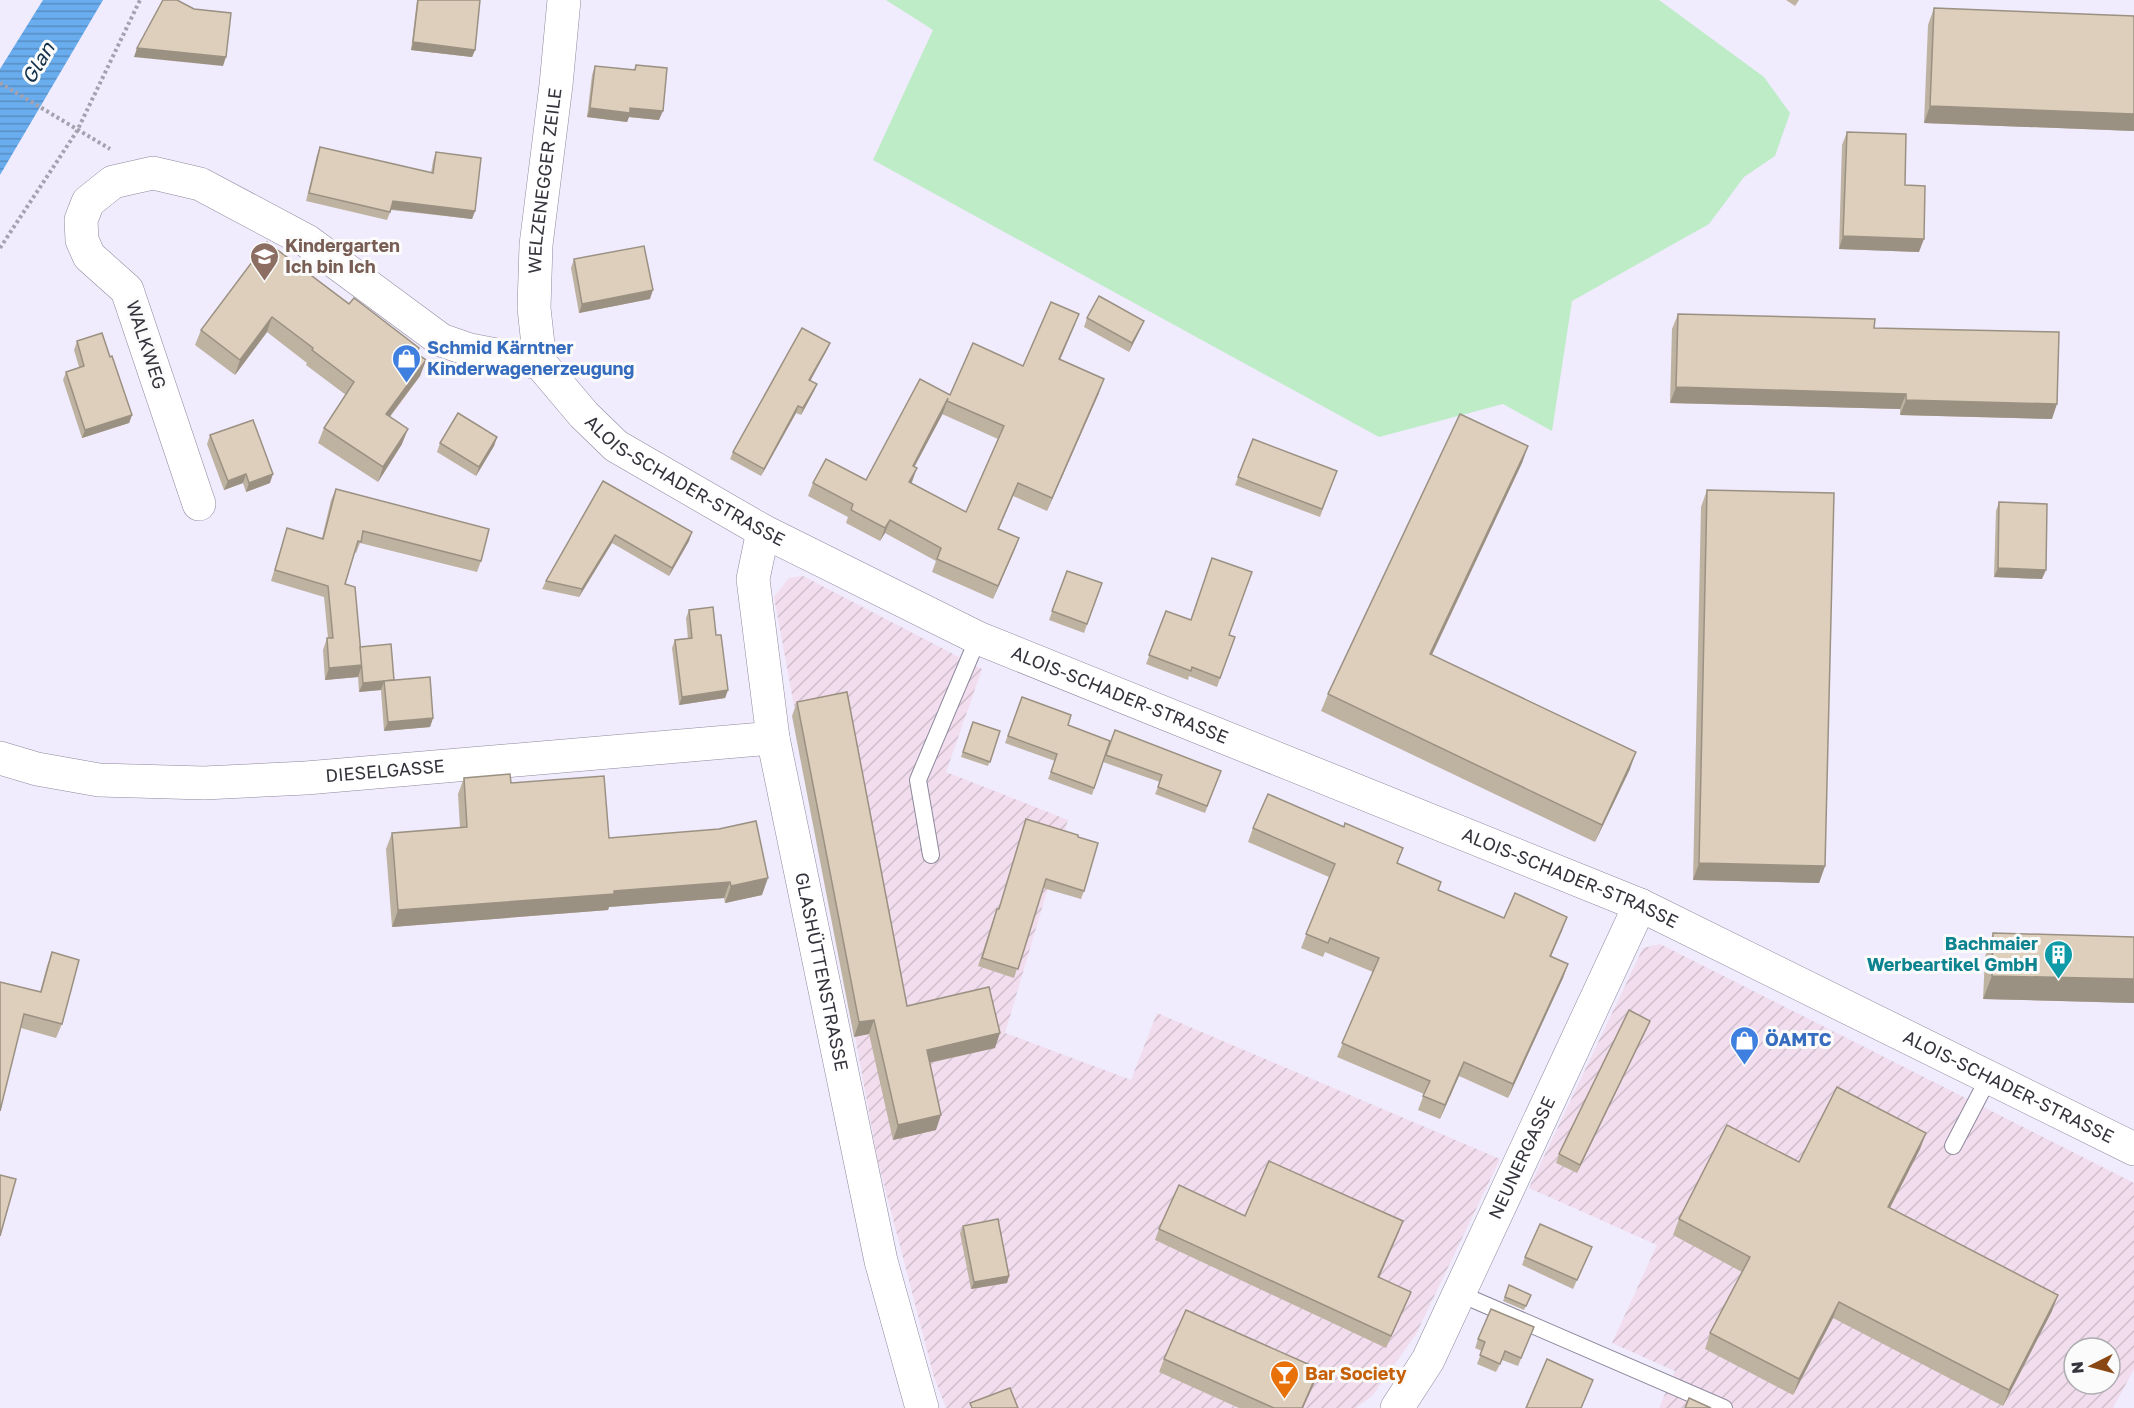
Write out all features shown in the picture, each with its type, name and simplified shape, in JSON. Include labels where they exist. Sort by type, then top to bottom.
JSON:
[{"type":"street","name":"WELZENEGGER ZEILE","points":[[540,363],[534,308],[536,245],[564,0]]},
{"type":"street","name":"WALKWEG","points":[[199,504],[128,290],[89,256],[82,240],[81,220],[88,202],[112,182],[153,172],[200,184],[307,241],[441,340],[470,350],[540,363]]},
{"type":"street","name":"ALOIS-SCHADER-STRASSE","points":[[540,363],[584,415],[616,446],[762,531],[978,638],[1641,904],[2134,1149]]},
{"type":"street","name":"GLASHÜTTENSTRASSE","points":[[762,531],[753,579],[774,738],[881,1261],[922,1408]]},
{"type":"street","name":"DIESELGASSE","points":[[0,758],[37,769],[99,780],[204,783],[318,777],[774,738]]},
{"type":"street","name":"NEUNERGASSE","points":[[1397,1408],[1428,1360],[1641,904]]},
{"type":"lane","points":[[931,855],[918,780],[978,638]]},
{"type":"lane","points":[[1953,1146],[1989,1077]]},
{"type":"lane","points":[[1458,1293],[1724,1408]]},
{"type":"path","points":[[0,248],[77,131],[140,0]]},
{"type":"path","points":[[0,83],[77,131]]},
{"type":"shaded area","points":[[803,576],[982,669],[946,772],[1068,820],[1005,1033],[1131,1080],[1157,1013],[1500,1159],[1416,1334],[1373,1395],[1356,1408],[946,1408],[934,1377],[878,1161],[774,597],[789,578]]},
{"type":"shaded area","name":"ÖAMTC","points":[[1660,944],[2134,1183],[2134,1369],[2122,1391],[2122,1336],[2062,1336],[2062,1396],[2119,1396],[2113,1408],[1659,1408],[1675,1371],[1612,1343],[1657,1245],[1529,1188],[1643,948]]},
{"type":"green space","points":[[886,0],[1659,0],[1764,77],[1790,113],[1775,156],[1744,177],[1709,224],[1572,301],[1552,431],[1503,404],[1379,437],[873,160],[933,30]]},
{"type":"water","name":"Glan","points":[[43,0],[103,0],[0,175],[0,69]]},
{"type":"building","points":[[163,0],[177,0],[194,9],[231,13],[226,57],[137,48]]},
{"type":"building","points":[[418,0],[480,0],[475,50],[413,42]]},
{"type":"building","points":[[1934,8],[2134,16],[2134,114],[1930,106]]},
{"type":"building","points":[[636,65],[667,68],[663,111],[630,108],[630,113],[590,108],[595,66],[635,70]]},
{"type":"building","points":[[1847,132],[1906,134],[1905,185],[1925,186],[1924,239],[1843,236]]},
{"type":"building","points":[[320,147],[433,173],[436,152],[481,158],[475,211],[393,201],[390,212],[309,193]]},
{"type":"building","points":[[267,242],[349,304],[354,298],[419,348],[416,353],[426,360],[386,414],[408,429],[383,467],[324,428],[354,382],[272,317],[240,360],[201,330]]},
{"type":"building","points":[[644,246],[653,290],[582,304],[574,259]]},
{"type":"building","points":[[1099,296],[1144,321],[1132,343],[1087,318]]},
{"type":"building","points":[[1051,302],[1079,314],[1059,359],[1104,379],[1052,498],[1018,483],[998,529],[1019,538],[998,586],[937,559],[941,548],[890,520],[885,528],[851,510],[853,504],[813,483],[826,459],[866,480],[920,379],[950,395],[973,343],[1023,366]],"holes":[[[948,398],[947,401],[1004,426],[966,512],[909,482],[917,468],[913,466]]]},
{"type":"building","points":[[1678,314],[1875,319],[1874,328],[2059,332],[2057,404],[1906,400],[1906,394],[1676,387]]},
{"type":"building","points":[[802,328],[830,343],[809,380],[817,384],[803,408],[798,406],[764,469],[733,452]]},
{"type":"building","points":[[102,333],[132,415],[85,430],[66,372],[84,366],[77,341]]},
{"type":"building","points":[[458,413],[497,437],[479,467],[440,443]]},
{"type":"building","points":[[1460,414],[1528,446],[1430,654],[1636,752],[1602,825],[1328,694]]},
{"type":"building","points":[[253,420],[273,474],[249,483],[246,474],[228,481],[210,435]]},
{"type":"building","points":[[1253,439],[1337,471],[1322,509],[1238,477]]},
{"type":"building","points":[[603,481],[692,532],[672,568],[615,535],[582,589],[546,581]]},
{"type":"building","points":[[336,489],[489,529],[481,561],[363,531],[345,584],[355,587],[362,665],[329,668],[327,638],[333,638],[328,586],[275,570],[287,528],[323,539]]},
{"type":"building","points":[[1707,490],[1834,493],[1825,866],[1699,863]]},
{"type":"building","points":[[1999,502],[2047,504],[2046,570],[1998,568]]},
{"type":"building","points":[[1212,558],[1252,572],[1229,635],[1235,637],[1220,678],[1192,667],[1191,671],[1149,655],[1166,611],[1191,620]]},
{"type":"building","points":[[1067,571],[1102,583],[1087,624],[1052,611]]},
{"type":"building","points":[[713,607],[716,635],[721,635],[728,690],[682,697],[675,640],[692,638],[689,610]]},
{"type":"building","points":[[391,644],[394,680],[363,683],[360,647]]},
{"type":"building","points":[[430,677],[433,718],[388,722],[384,681]]},
{"type":"building","points":[[847,692],[907,1006],[989,987],[1000,1033],[927,1050],[941,1115],[898,1125],[874,1020],[859,1022],[797,702]]},
{"type":"building","points":[[1022,697],[1071,715],[1068,725],[1110,741],[1094,788],[1051,772],[1057,754],[1008,736]]},
{"type":"building","points":[[973,722],[1000,731],[990,762],[963,752]]},
{"type":"building","points":[[1115,730],[1221,771],[1207,806],[1158,787],[1162,775],[1106,755]]},
{"type":"building","points":[[510,774],[511,783],[604,776],[609,838],[719,829],[756,821],[768,878],[731,886],[730,882],[614,891],[614,894],[398,910],[392,833],[467,827],[464,778]]},
{"type":"building","points":[[1268,794],[1344,827],[1345,823],[1403,848],[1397,863],[1441,882],[1438,890],[1504,918],[1515,893],[1567,917],[1550,956],[1568,964],[1513,1084],[1464,1062],[1445,1105],[1423,1096],[1430,1081],[1342,1043],[1379,958],[1330,938],[1328,943],[1306,934],[1335,864],[1253,828]]},
{"type":"building","points":[[1026,819],[1098,843],[1084,891],[1046,879],[1018,969],[982,958]]},
{"type":"building","points":[[1993,933],[2134,937],[2134,979],[1992,976]]},
{"type":"building","points":[[52,952],[79,960],[62,1024],[24,1014],[0,1111],[0,982],[41,992]]},
{"type":"building","points":[[1629,1010],[1650,1021],[1580,1165],[1559,1154]]},
{"type":"building","points":[[1837,1087],[1926,1133],[1888,1207],[2058,1295],[2009,1390],[1839,1302],[1799,1379],[1710,1333],[1750,1257],[1679,1219],[1727,1125],[1799,1162]]},
{"type":"building","points":[[1269,1161],[1403,1221],[1378,1277],[1411,1292],[1391,1336],[1159,1229],[1179,1185],[1245,1216]]},
{"type":"building","points":[[0,1175],[16,1179],[0,1236]]},
{"type":"building","points":[[998,1219],[1009,1276],[974,1282],[963,1226]]},
{"type":"building","points":[[1540,1224],[1592,1247],[1577,1280],[1525,1257]]},
{"type":"building","points":[[1509,1285],[1531,1295],[1526,1306],[1505,1297]]},
{"type":"building","points":[[1491,1309],[1534,1327],[1521,1358],[1505,1351],[1500,1364],[1480,1355],[1485,1342],[1478,1339]]},
{"type":"building","points":[[1186,1310],[1319,1369],[1302,1408],[1274,1408],[1164,1359]]},
{"type":"building","points":[[1547,1359],[1593,1380],[1581,1408],[1526,1408]]},
{"type":"building","points":[[1010,1388],[1018,1408],[972,1408],[970,1403]]},
{"type":"building","points":[[1689,1398],[1711,1408],[1685,1408]]},
{"type":"place","name":"Kindergarten Ich bin Ich","points":[[264,282]]},
{"type":"place","name":"Schmid Kärntner Kinderwagenerzeugung","points":[[406,384]]},
{"type":"place","name":"Bachmaier Werbeartikel GmbH","points":[[2059,980]]},
{"type":"place","name":"ÖAMTC","points":[[1744,1066]]},
{"type":"place","name":"Bar Society","points":[[1284,1400]]}]
